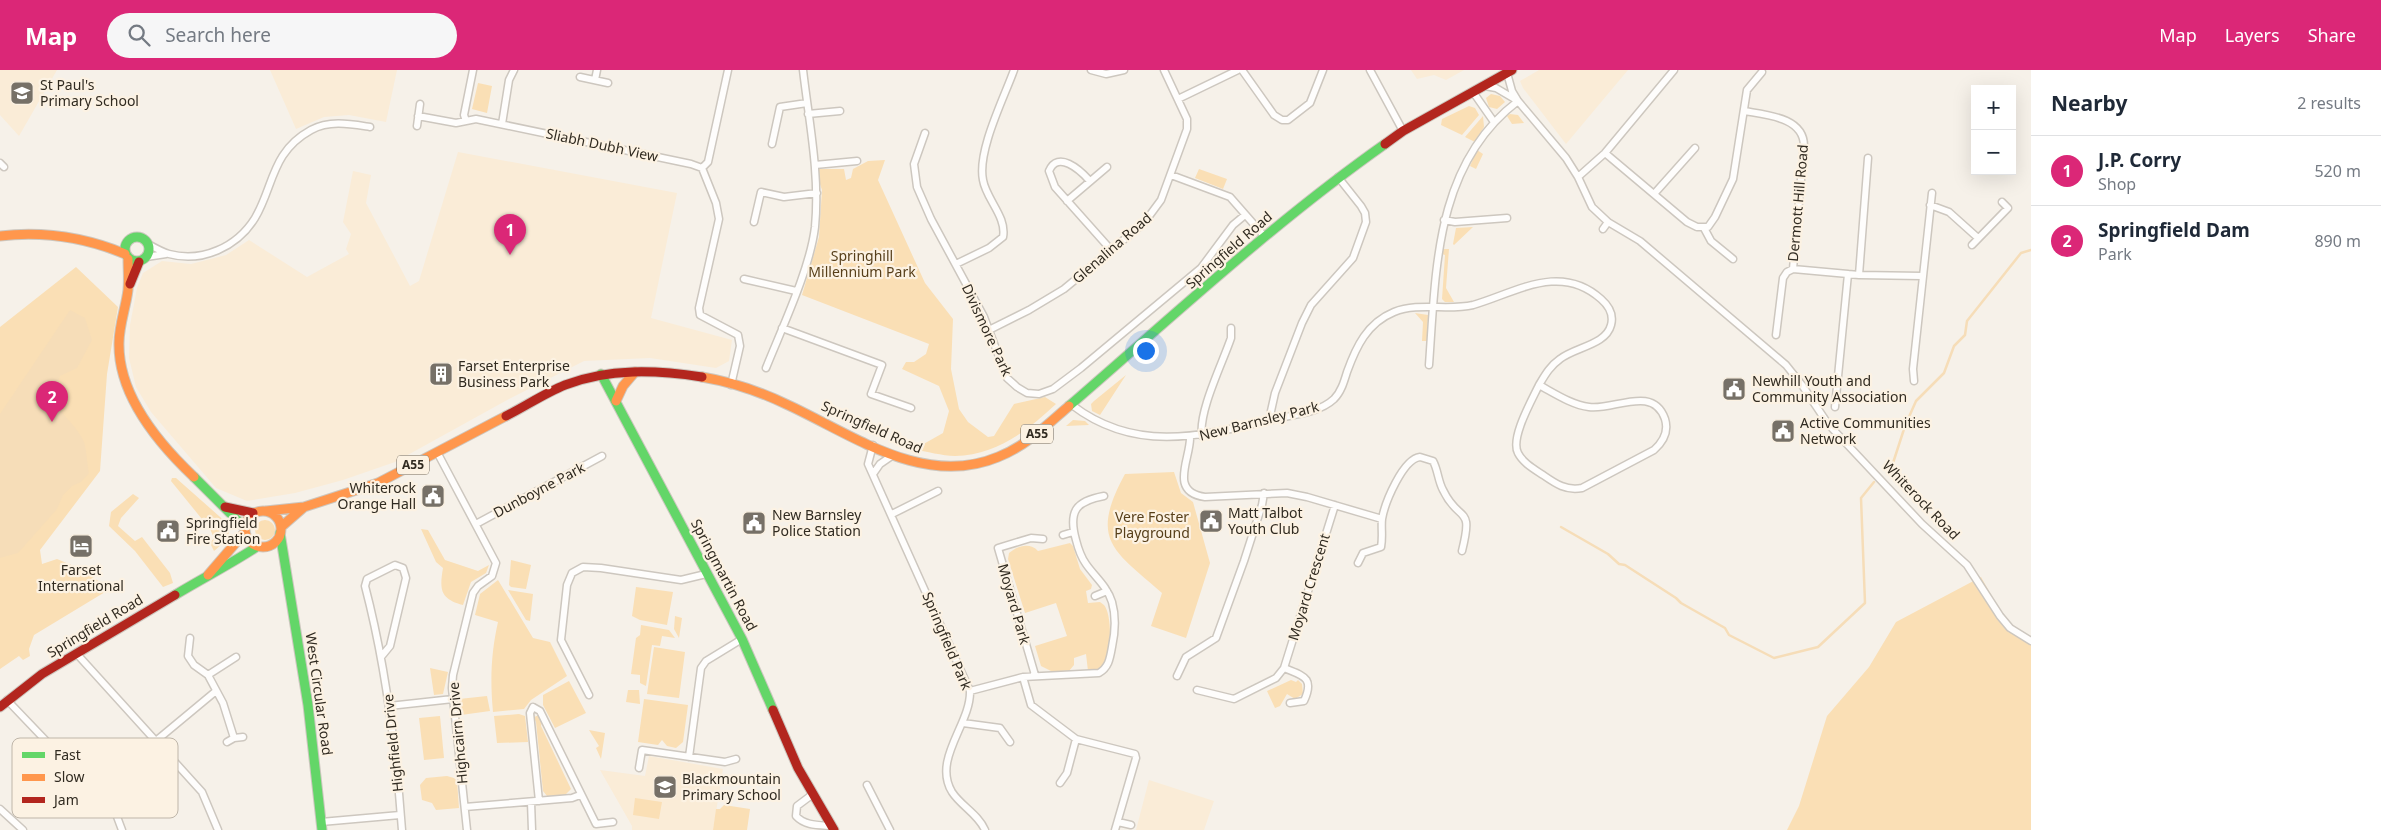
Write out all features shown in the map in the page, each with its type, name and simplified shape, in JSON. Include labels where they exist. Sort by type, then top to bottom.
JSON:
[{"type":"main road","name":"Springfield Road","points":[[266,511],[304,507],[378,483],[562,386],[585,377],[601,374],[635,372],[689,376],[731,385],[765,395],[873,445],[920,464],[937,467],[962,467],[988,462],[1021,447],[1265,237],[1338,177],[1403,131],[1508,71]]},
{"type":"main road","points":[[0,236],[14,234],[66,236],[101,243],[127,256],[143,260]]},
{"type":"main road","points":[[101,243],[128,241],[135,237],[140,237],[148,244],[150,250],[128,289]]},
{"type":"main road","points":[[128,241],[124,249],[127,256],[128,289],[119,342],[120,366],[128,390],[157,436],[183,467],[225,507],[245,530],[250,541],[261,546],[284,562]]},
{"type":"main road","points":[[616,401],[623,386],[635,372]]},
{"type":"main road","name":"Springmartin Road","points":[[601,374],[742,639],[798,768],[833,828]]},
{"type":"main road","points":[[225,507],[253,513],[246,522],[245,530]]},
{"type":"main road","name":"Springfield Road","points":[[281,530],[304,507]]},
{"type":"main road","points":[[266,511],[276,517],[281,530]]},
{"type":"main road","name":"A55","points":[[253,513],[266,511]]},
{"type":"main road","name":"Springfield Road","points":[[208,575],[245,530]]},
{"type":"main road","name":"A55","points":[[261,546],[275,542],[281,530]]},
{"type":"main road","name":"West Circular Road","points":[[281,530],[284,562],[308,705],[321,826]]},
{"type":"main road","name":"Springfield Road","points":[[3,703],[76,653],[261,546]]},
{"type":"street","points":[[466,121],[464,115],[472,70]]},
{"type":"street","points":[[502,124],[510,80],[514,70]]},
{"type":"street","points":[[595,80],[596,70]]},
{"type":"street","points":[[728,70],[708,162],[702,168],[716,203],[719,219],[699,308],[700,315],[738,335],[739,352],[731,385]]},
{"type":"street","points":[[766,368],[796,291],[812,241],[817,193],[804,70]]},
{"type":"street","points":[[956,264],[989,248],[1004,237],[998,214],[983,182],[981,160],[1014,70]]},
{"type":"street","points":[[1091,70],[1106,74],[1124,70]]},
{"type":"street","name":"Glenalina Road","points":[[990,330],[1064,289],[1130,237],[1154,212],[1171,175],[1187,128],[1187,120],[1164,70]]},
{"type":"street","points":[[1178,99],[1240,70],[1274,115],[1282,120],[1288,120],[1310,103],[1323,70]]},
{"type":"street","points":[[1370,70],[1403,131]]},
{"type":"street","points":[[1578,177],[1605,153],[1674,70]]},
{"type":"street","name":"Whiterock Road","points":[[1508,71],[1512,91],[1518,101],[1551,137],[1578,177],[1592,207],[1608,222],[1640,240],[1786,366],[1802,385],[1828,424],[1922,524],[1967,565],[2010,628],[2031,641]]},
{"type":"street","points":[[1605,153],[1687,222],[1704,228],[1713,223],[1733,179],[1748,87],[1762,72]]},
{"type":"street","points":[[580,77],[608,83]]},
{"type":"street","points":[[1428,365],[1433,306],[1444,220],[1449,200],[1471,153],[1494,122],[1518,101],[1496,88],[1483,85]]},
{"type":"street","points":[[1473,91],[1494,122]]},
{"type":"street","points":[[772,144],[780,107],[807,103]]},
{"type":"street","points":[[417,126],[420,104]]},
{"type":"street","points":[[808,114],[840,111]]},
{"type":"street","name":"Dermott Hill Road","points":[[1744,111],[1787,122],[1798,127],[1803,133],[1804,146],[1793,269],[1860,275],[1922,276]]},
{"type":"street","name":"Sliabh Dubh View","points":[[418,116],[456,123],[471,119],[502,124],[691,164],[702,168]]},
{"type":"street","points":[[148,244],[168,254],[182,257],[213,253],[231,244],[244,233],[256,217],[278,164],[289,147],[311,130],[326,124],[342,123],[370,127]]},
{"type":"street","name":"Divismore Park","points":[[925,133],[914,164],[917,187],[931,218],[990,330],[1007,378],[1017,388],[1027,393],[1039,394],[1053,389],[1202,268],[1233,225],[1245,215]]},
{"type":"street","points":[[1654,194],[1695,148]]},
{"type":"street","points":[[1860,275],[1868,158]]},
{"type":"street","points":[[814,165],[857,161]]},
{"type":"street","points":[[1089,180],[1078,168],[1066,162],[1052,165],[1049,171],[1051,179],[1067,201],[1112,251]]},
{"type":"street","points":[[1067,201],[1089,180],[1107,167]]},
{"type":"street","points":[[1171,175],[1230,196],[1265,237]]},
{"type":"street","points":[[1272,420],[1271,411],[1275,393],[1302,322],[1311,305],[1353,258],[1366,222],[1365,213],[1361,206],[1338,177]]},
{"type":"street","points":[[754,222],[761,192],[784,197],[817,193]]},
{"type":"street","points":[[1914,380],[1913,369],[1932,193]]},
{"type":"street","points":[[1972,245],[2008,208],[2002,202]]},
{"type":"street","points":[[1930,205],[1949,212],[1978,238]]},
{"type":"street","points":[[1444,220],[1455,222],[1507,218]]},
{"type":"street","points":[[1603,229],[1608,222]]},
{"type":"street","points":[[1704,228],[1711,241],[1733,259]]},
{"type":"street","points":[[143,260],[168,254]]},
{"type":"street","points":[[1776,335],[1783,278],[1793,269]]},
{"type":"street","points":[[1835,408],[1848,274]]},
{"type":"street","points":[[744,279],[796,291]]},
{"type":"street","name":"New Barnsley Park","points":[[1072,405],[1099,422],[1135,434],[1159,438],[1202,436],[1321,407],[1332,400],[1343,385],[1357,345],[1379,321],[1395,312],[1407,308],[1472,305],[1527,285],[1548,281],[1566,282],[1584,288],[1600,298],[1609,308],[1612,318],[1607,335],[1560,358],[1547,371],[1539,385]]},
{"type":"street","points":[[782,328],[882,365],[870,394],[911,408]]},
{"type":"street","points":[[1202,436],[1201,427],[1205,410],[1231,338],[1231,328]]},
{"type":"street","points":[[1539,385],[1589,407],[1601,407],[1637,400],[1648,401],[1655,405],[1664,417],[1667,425],[1666,434],[1662,443],[1646,454],[1582,488],[1572,490],[1563,488],[1524,462],[1516,448],[1517,436],[1539,385]]},
{"type":"street","points":[[1190,437],[1183,475],[1184,481],[1192,492],[1205,497],[1264,494],[1296,495],[1382,519]]},
{"type":"street","name":"Springfield Park","points":[[873,445],[868,464],[970,691],[970,702],[949,754],[946,775],[952,792],[985,830]]},
{"type":"street","name":"Highcairn Drive","points":[[437,452],[494,558],[496,568],[492,576],[478,586],[473,593],[453,675],[453,699],[467,830]]},
{"type":"street","points":[[873,474],[880,464],[894,454]]},
{"type":"street","name":"Dunboyne Park","points":[[476,524],[602,456]]},
{"type":"street","points":[[1358,563],[1363,553],[1381,547],[1382,519],[1396,482],[1406,464],[1416,457],[1430,459],[1436,466],[1444,492],[1467,520],[1468,529],[1462,551]]},
{"type":"street","points":[[892,514],[938,491]]},
{"type":"street","points":[[1176,676],[1186,657],[1216,638],[1247,552],[1264,494]]},
{"type":"street","points":[[970,691],[1035,675],[1099,673],[1107,666],[1114,638],[1112,601],[1107,591],[1086,564],[1073,532],[1072,517],[1076,508],[1084,501],[1104,496]]},
{"type":"street","name":"Moyard Crescent","points":[[1284,668],[1335,505]]},
{"type":"street","points":[[1063,535],[1073,532]]},
{"type":"street","name":"Moyard Park","points":[[1035,675],[998,548],[1031,538],[1043,539]]},
{"type":"street","name":"Highfield Drive","points":[[382,657],[390,646],[406,578],[403,568],[395,564],[365,582],[382,657],[402,830]]},
{"type":"street","points":[[589,695],[561,640],[567,585],[572,573],[583,567],[601,568],[681,580],[706,574]]},
{"type":"street","points":[[1095,596],[1107,591]]},
{"type":"street","points":[[190,638],[188,656],[194,665],[208,675],[223,702],[234,738]]},
{"type":"street","points":[[689,757],[701,668],[706,661],[742,639]]},
{"type":"street","points":[[76,653],[155,738]]},
{"type":"street","points":[[208,675],[236,657]]},
{"type":"street","points":[[1197,690],[1234,699],[1276,678],[1284,668],[1304,676],[1308,681],[1309,690],[1304,700],[1290,703]]},
{"type":"street","points":[[1023,677],[1031,705],[1076,739],[1135,754],[1136,758],[1115,830]]},
{"type":"street","points":[[159,738],[216,691]]},
{"type":"street","points":[[389,706],[453,699]]},
{"type":"street","points":[[3,703],[39,738]]},
{"type":"street","points":[[539,801],[530,713],[533,707],[540,711],[596,824],[612,822]]},
{"type":"street","points":[[963,723],[1000,728],[1010,742]]},
{"type":"street","points":[[227,742],[234,738],[243,738]]},
{"type":"street","points":[[1060,783],[1067,772],[1076,739]]},
{"type":"street","points":[[639,768],[642,750],[725,762],[736,758]]},
{"type":"street","points":[[178,764],[202,792],[218,830]]},
{"type":"street","points":[[868,785],[890,830]]},
{"type":"street","name":"Springmartin Road","points":[[813,794],[797,806],[796,816],[800,821],[833,828]]},
{"type":"street","points":[[465,807],[572,798],[580,795]]},
{"type":"street","points":[[531,802],[532,830]]},
{"type":"street","points":[[0,808],[23,830]]},
{"type":"street","points":[[321,826],[400,815]]},
{"type":"street","points":[[118,818],[122,830]]},
{"type":"street","points":[[1118,822],[1132,825]]},
{"type":"shaded area","name":"St Paul's Primary School","points":[[0,70],[57,70],[19,136],[0,115]]},
{"type":"shaded area","points":[[270,70],[397,70],[386,122],[349,115],[324,117],[296,129]]},
{"type":"shaded area","points":[[1411,70],[1464,70],[1446,80],[1434,75],[1417,79]]},
{"type":"shaded area","points":[[1539,70],[1628,70],[1566,144],[1523,88],[1520,81]]},
{"type":"shaded area","points":[[458,152],[677,193],[651,318],[732,340],[729,361],[716,368],[650,358],[584,361],[509,399],[395,462],[343,480],[295,493],[247,501],[216,488],[151,412],[136,387],[129,358],[130,325],[137,288],[143,273],[162,261],[191,264],[226,255],[249,240],[307,277],[349,254],[346,249],[351,234],[343,222],[353,171],[371,175],[366,203],[410,286],[419,281]]},
{"type":"shaded area","points":[[70,310],[85,318],[92,340],[77,368],[60,376],[56,388],[56,398],[62,412],[84,442],[89,473],[81,482],[72,486],[63,495],[57,509],[18,553],[0,558],[0,414]]},
{"type":"shaded area","name":"Blackmountain Primary School","points":[[649,756],[723,769],[713,830],[632,830],[632,826],[600,770],[645,776]]},
{"type":"shaded area","points":[[1149,780],[1214,801],[1204,830],[1136,830]]},
{"type":"green space","points":[[478,83],[492,86],[487,113],[472,109]]},
{"type":"green space","points":[[1491,94],[1500,96],[1505,102],[1497,109],[1489,107],[1486,98]]},
{"type":"green space","points":[[1469,106],[1475,108],[1479,115],[1462,135],[1441,125],[1442,119]]},
{"type":"green space","points":[[1510,114],[1518,115],[1524,123],[1512,124],[1507,116]]},
{"type":"green space","points":[[1483,116],[1484,127],[1475,142],[1465,137]]},
{"type":"green space","points":[[1477,150],[1483,154],[1476,169],[1470,166]]},
{"type":"green space","name":"Springhill Millennium Park","points":[[885,160],[878,180],[925,283],[953,319],[951,369],[959,409],[968,422],[988,437],[994,436],[1014,404],[1045,397],[1056,404],[1022,432],[998,446],[970,455],[955,456],[913,450],[943,433],[949,411],[939,386],[902,369],[906,362],[914,362],[926,354],[929,344],[802,295],[819,237],[822,190],[815,169],[844,169],[846,180],[851,178],[853,169],[868,161]]},
{"type":"green space","points":[[1199,169],[1227,179],[1223,189],[1195,178]]},
{"type":"green space","points":[[1473,227],[1454,245],[1453,244],[1456,228]]},
{"type":"green space","points":[[1443,249],[1449,249],[1446,288],[1454,302],[1445,302],[1442,299],[1445,255],[1442,254]]},
{"type":"green space","points":[[76,267],[118,307],[107,374],[100,471],[40,550],[42,564],[57,559],[81,569],[110,589],[34,635],[29,649],[30,656],[23,660],[19,656],[0,669],[0,327]]},
{"type":"green space","points":[[1415,313],[1428,315],[1427,341],[1422,341],[1423,322]]},
{"type":"green space","points":[[1126,375],[1100,415],[1092,411],[1091,404]]},
{"type":"green space","points":[[1073,420],[1085,421],[1089,425],[1066,426]]},
{"type":"green space","name":"Vere Foster Playground","points":[[1174,472],[1181,493],[1193,502],[1210,563],[1186,638],[1151,626],[1162,593],[1119,554],[1112,542],[1108,529],[1109,514],[1114,496],[1125,474]]},
{"type":"green space","points":[[172,478],[176,478],[228,524],[228,536],[214,551],[210,543],[214,538],[210,529],[171,481]]},
{"type":"green space","points":[[133,494],[139,498],[121,518],[118,526],[135,541],[142,537],[170,573],[173,583],[163,587],[135,551],[109,526],[111,512]]},
{"type":"green space","points":[[265,520],[272,523],[275,530],[272,537],[265,540],[258,537],[255,530],[258,523]]},
{"type":"green space","points":[[421,529],[428,530],[445,560],[478,571],[489,565],[486,573],[471,582],[463,605],[450,600],[443,593],[441,583],[443,568],[436,562]]},
{"type":"green space","points":[[1070,543],[1073,546],[1080,569],[1092,585],[1091,589],[1086,591],[1088,603],[1100,602],[1104,605],[1109,618],[1110,638],[1107,657],[1104,664],[1096,671],[1088,671],[1086,654],[1074,658],[1074,665],[1069,671],[1051,671],[1041,666],[1035,646],[1067,636],[1056,603],[1025,613],[1008,559],[1009,553],[1016,548],[1027,546],[1038,551]]},
{"type":"green space","points":[[511,560],[531,565],[526,589],[509,585]]},
{"type":"green space","points":[[1981,577],[2010,628],[2031,638],[2031,830],[1787,830],[1799,806],[1827,716],[1869,667],[1896,622]]},
{"type":"green space","points":[[498,580],[533,638],[550,642],[567,676],[531,700],[524,709],[493,712],[492,667],[498,622],[475,615],[480,594]]},
{"type":"green space","points":[[636,587],[673,592],[667,625],[640,620],[632,616]]},
{"type":"green space","points":[[508,590],[533,594],[530,621],[526,620]]},
{"type":"green space","points":[[675,616],[682,618],[679,638],[674,629]]},
{"type":"green space","points":[[641,625],[669,630],[675,638],[662,636],[660,646],[652,645],[646,686],[640,683],[640,675],[631,674],[636,638],[640,635]]},
{"type":"green space","points":[[654,647],[685,652],[679,698],[647,694]]},
{"type":"green space","points":[[430,668],[448,672],[443,694],[434,695]]},
{"type":"green space","points":[[1291,680],[1296,682],[1298,680],[1302,684],[1303,694],[1295,699],[1287,694],[1280,706],[1275,708],[1267,691]]},
{"type":"green space","points":[[569,681],[586,713],[555,728],[543,705],[543,695]]},
{"type":"green space","points":[[628,690],[639,690],[640,704],[626,702]]},
{"type":"green space","points":[[487,696],[490,711],[461,715],[459,699]]},
{"type":"green space","points":[[644,699],[688,705],[683,742],[676,748],[667,746],[662,740],[658,745],[638,742]]},
{"type":"green space","points":[[519,714],[525,716],[528,742],[497,743],[494,716]]},
{"type":"green space","points":[[440,716],[444,758],[424,760],[419,718]]},
{"type":"green space","points":[[539,716],[542,722],[541,726],[571,789],[565,795],[547,796],[543,791],[534,718]]},
{"type":"green space","points":[[589,730],[605,733],[601,759],[596,748],[599,746]]},
{"type":"green space","points":[[447,776],[457,781],[459,808],[436,810],[432,803],[422,800],[420,785],[426,778]]},
{"type":"green space","points":[[635,798],[662,802],[659,819],[633,815]]},
{"type":"green space","points":[[724,805],[750,809],[747,830],[713,830],[716,809],[720,809]]},
{"type":"waterway","points":[[1887,473],[1893,463],[1905,426],[1916,401],[1944,373],[1954,346],[1965,335],[1967,321],[2021,253],[2031,250]]},
{"type":"waterway","points":[[1561,527],[1608,554],[1619,564],[1625,565],[1681,603],[1725,628],[1729,635],[1774,658],[1818,647],[1865,603],[1861,498],[1874,482]]},
{"type":"traffic: fast","points":[[1069,406],[1263,238],[1343,174],[1385,144]]},
{"type":"traffic: fast","points":[[137,237],[146,240],[149,249],[146,258],[137,261],[128,258],[125,249],[128,240],[137,237]]},
{"type":"traffic: fast","points":[[601,374],[742,639],[773,710]]},
{"type":"traffic: fast","points":[[194,477],[245,528]]},
{"type":"traffic: fast","points":[[280,533],[308,705],[322,830]]},
{"type":"traffic: fast","points":[[175,595],[258,546]]},
{"type":"traffic: slow","points":[[0,236],[32,234],[64,237],[94,243],[125,254]]},
{"type":"traffic: slow","points":[[128,259],[128,290],[119,343],[120,362],[125,381],[143,417],[154,433],[180,464],[194,477]]},
{"type":"traffic: slow","points":[[616,401],[623,386],[635,372]]},
{"type":"traffic: slow","points":[[702,377],[746,388],[767,396],[863,443],[890,454],[916,462],[943,466],[970,465],[998,457],[1018,447],[1069,406]]},
{"type":"traffic: slow","points":[[266,511],[304,507],[378,483],[506,416]]},
{"type":"traffic: slow","points":[[281,527],[304,507]]},
{"type":"traffic: slow","points":[[263,511],[270,512],[276,516],[280,522],[281,529],[280,536],[276,542],[270,546],[263,547],[256,546],[250,542],[246,536],[245,529],[246,522],[250,516],[256,512],[263,511]]},
{"type":"traffic: slow","points":[[208,575],[245,532]]},
{"type":"traffic: jam","points":[[1385,144],[1403,131],[1512,70]]},
{"type":"traffic: jam","points":[[130,284],[139,262]]},
{"type":"traffic: jam","points":[[506,416],[558,388],[582,379],[633,372],[702,377]]},
{"type":"traffic: jam","points":[[225,507],[253,513]]},
{"type":"traffic: jam","points":[[0,707],[42,674],[175,595]]},
{"type":"traffic: jam","points":[[773,710],[798,768],[834,830]]},
{"type":"place","name":"St Paul's Primary School","points":[[22,93]]},
{"type":"place","name":"J.P. Corry","points":[[510,255]]},
{"type":"place","name":"Farset Enterprise Business Park","points":[[441,374]]},
{"type":"place","name":"Newhill Youth and Community Association","points":[[1734,389]]},
{"type":"place","name":"Springfield Dam","points":[[52,422]]},
{"type":"place","name":"Active Communities Network","points":[[1783,431]]},
{"type":"place","name":"Whiterock Orange Hall","points":[[433,496]]},
{"type":"place","name":"Matt Talbot Youth Club","points":[[1211,521]]},
{"type":"place","name":"New Barnsley Police Station","points":[[754,523]]},
{"type":"place","name":"Springfield Fire Station","points":[[168,531]]},
{"type":"place","name":"Farset International","points":[[81,546]]},
{"type":"place","name":"Blackmountain Primary School","points":[[665,787]]}]
